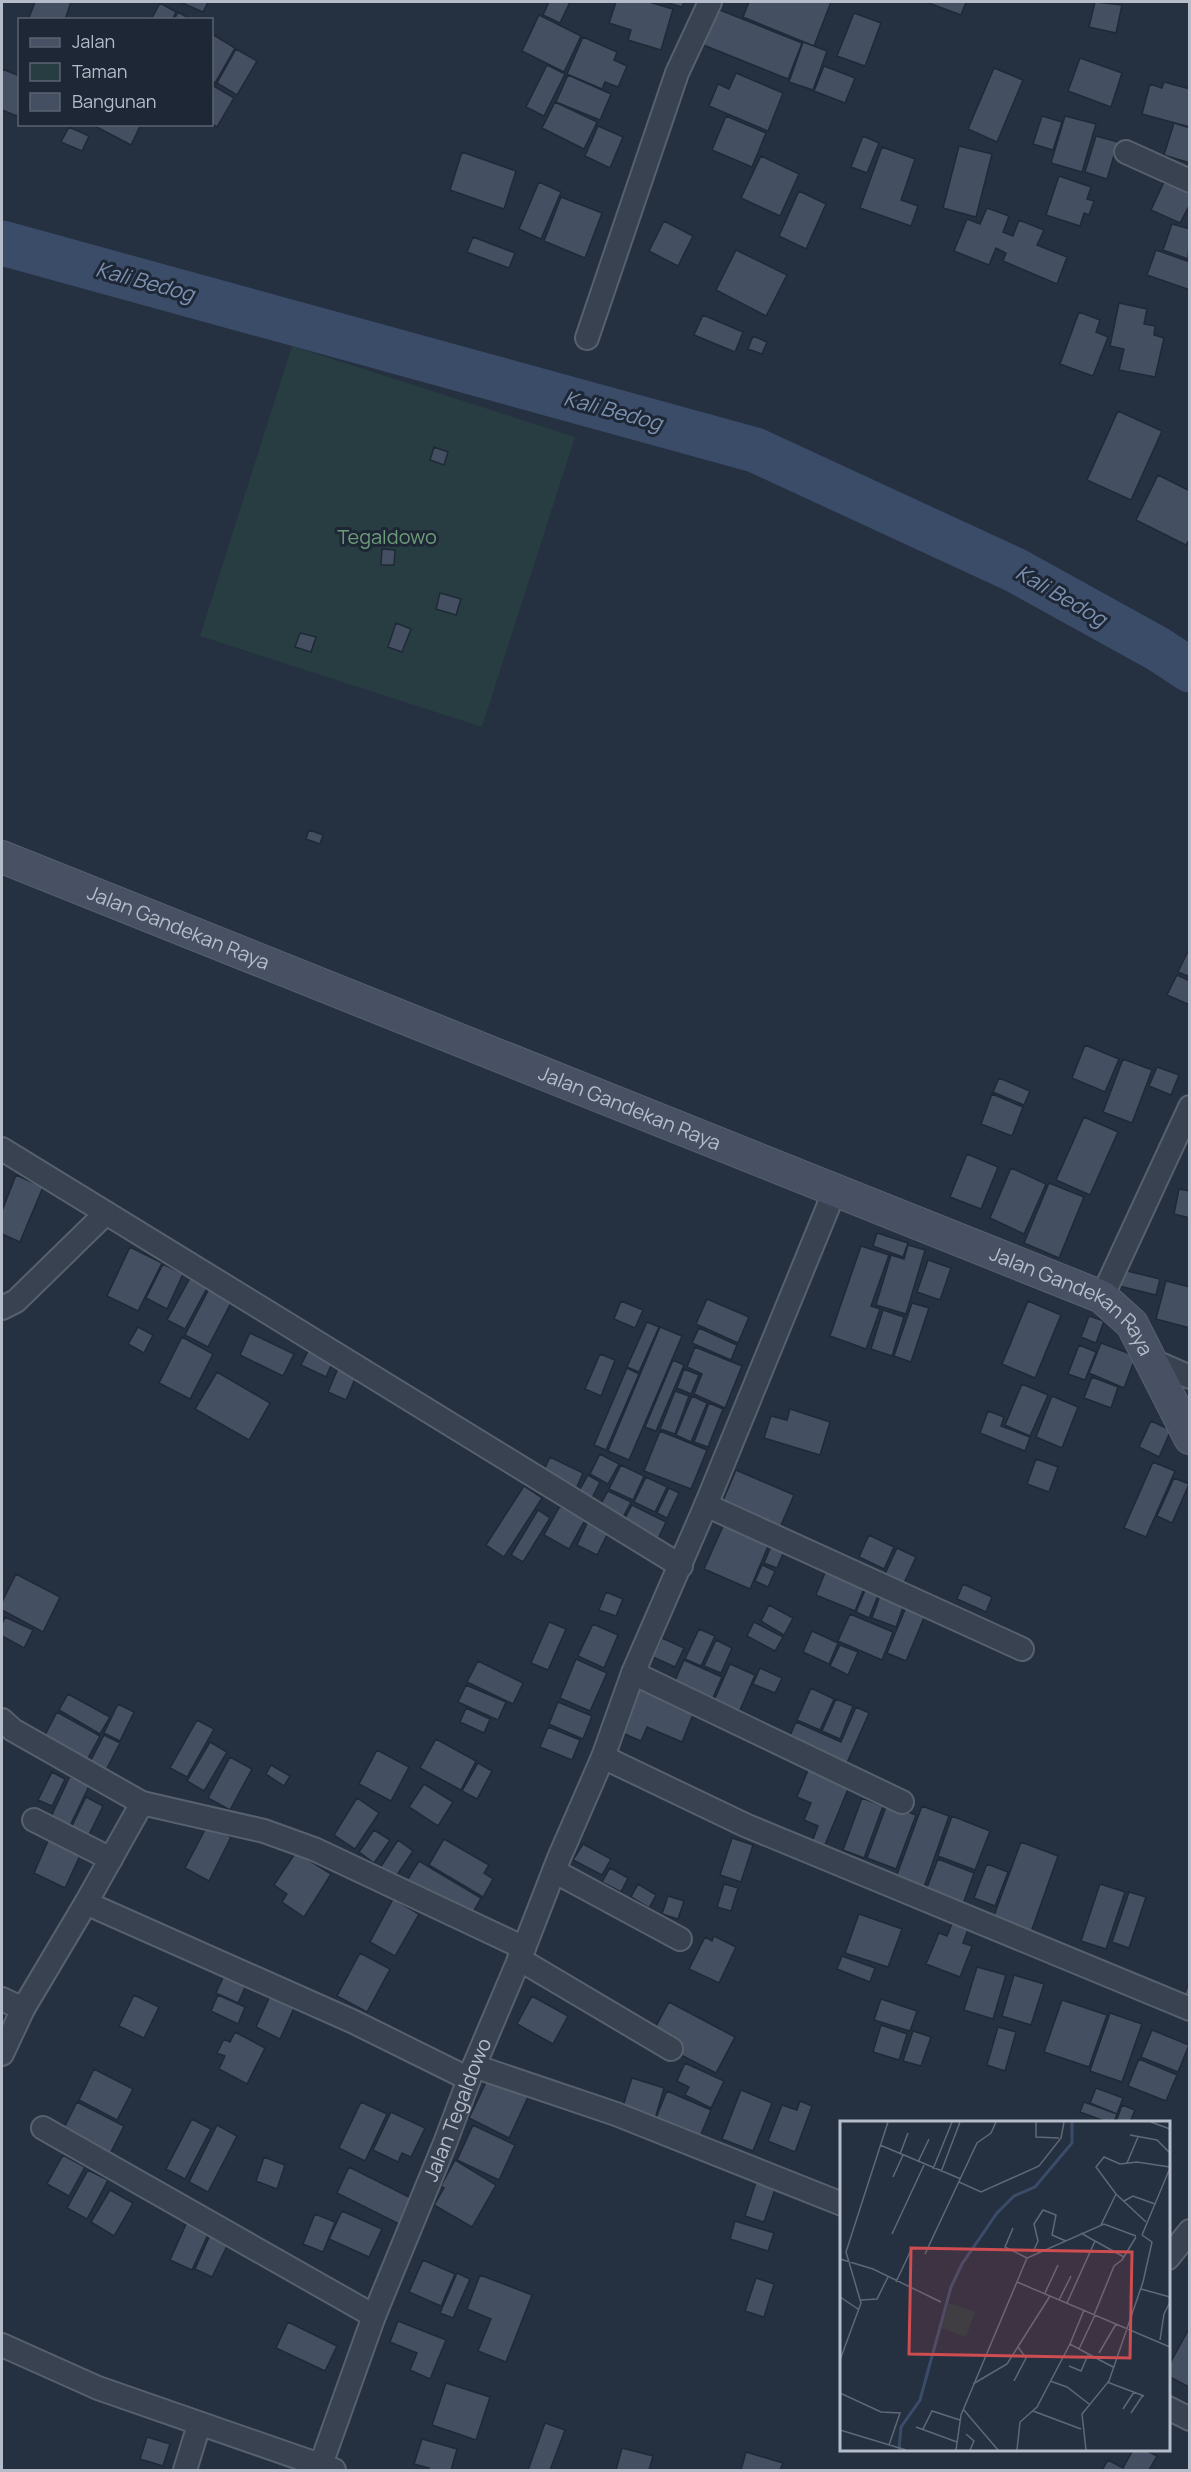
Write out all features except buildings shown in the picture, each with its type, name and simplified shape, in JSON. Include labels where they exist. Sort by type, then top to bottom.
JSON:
[{"type":"street","points":[[587,338],[677,73],[710,2]]},
{"type":"street","points":[[1126,152],[1190,181]]},
{"type":"street","name":"Jalan Gandekan Raya","points":[[2,857],[1102,1297],[1132,1324],[1190,1438]]},
{"type":"street","points":[[1102,1297],[1190,1107]]},
{"type":"street","points":[[2,1149],[681,1566]]},
{"type":"street","name":"Jalan Tegaldowo","points":[[324,2469],[374,2316],[445,2143],[471,2073],[603,1757],[633,1673],[681,1566],[835,1190]]},
{"type":"street","points":[[2,1308],[16,1301],[106,1213]]},
{"type":"street","points":[[1151,1360],[1190,1377]]},
{"type":"street","points":[[706,1505],[1022,1649]]},
{"type":"street","points":[[633,1673],[902,1802]]},
{"type":"street","points":[[2,1720],[13,1730],[142,1803],[264,1831],[314,1849],[522,1953],[671,2049]]},
{"type":"street","points":[[603,1757],[745,1825],[1190,2009]]},
{"type":"street","points":[[2,2054],[23,2008],[142,1803]]},
{"type":"street","points":[[34,1820],[111,1859]]},
{"type":"street","points":[[554,1871],[680,1939]]},
{"type":"street","points":[[86,1903],[471,2073],[616,2114],[840,2203]]},
{"type":"street","points":[[2,1999],[23,2008]]},
{"type":"street","points":[[43,2128],[374,2316]]},
{"type":"street","points":[[1170,2254],[1190,2231]]},
{"type":"street","points":[[2,2345],[98,2388],[324,2469]]},
{"type":"street","points":[[1170,2410],[1190,2420]]},
{"type":"street","points":[[185,2470],[199,2425]]},
{"type":"green space","name":"Tegaldowo","points":[[292,346],[575,437],[482,727],[200,636]]},
{"type":"waterway","name":"Kali Bedog","points":[[2,243],[755,450],[1015,570],[1158,649],[1190,670]]}]
